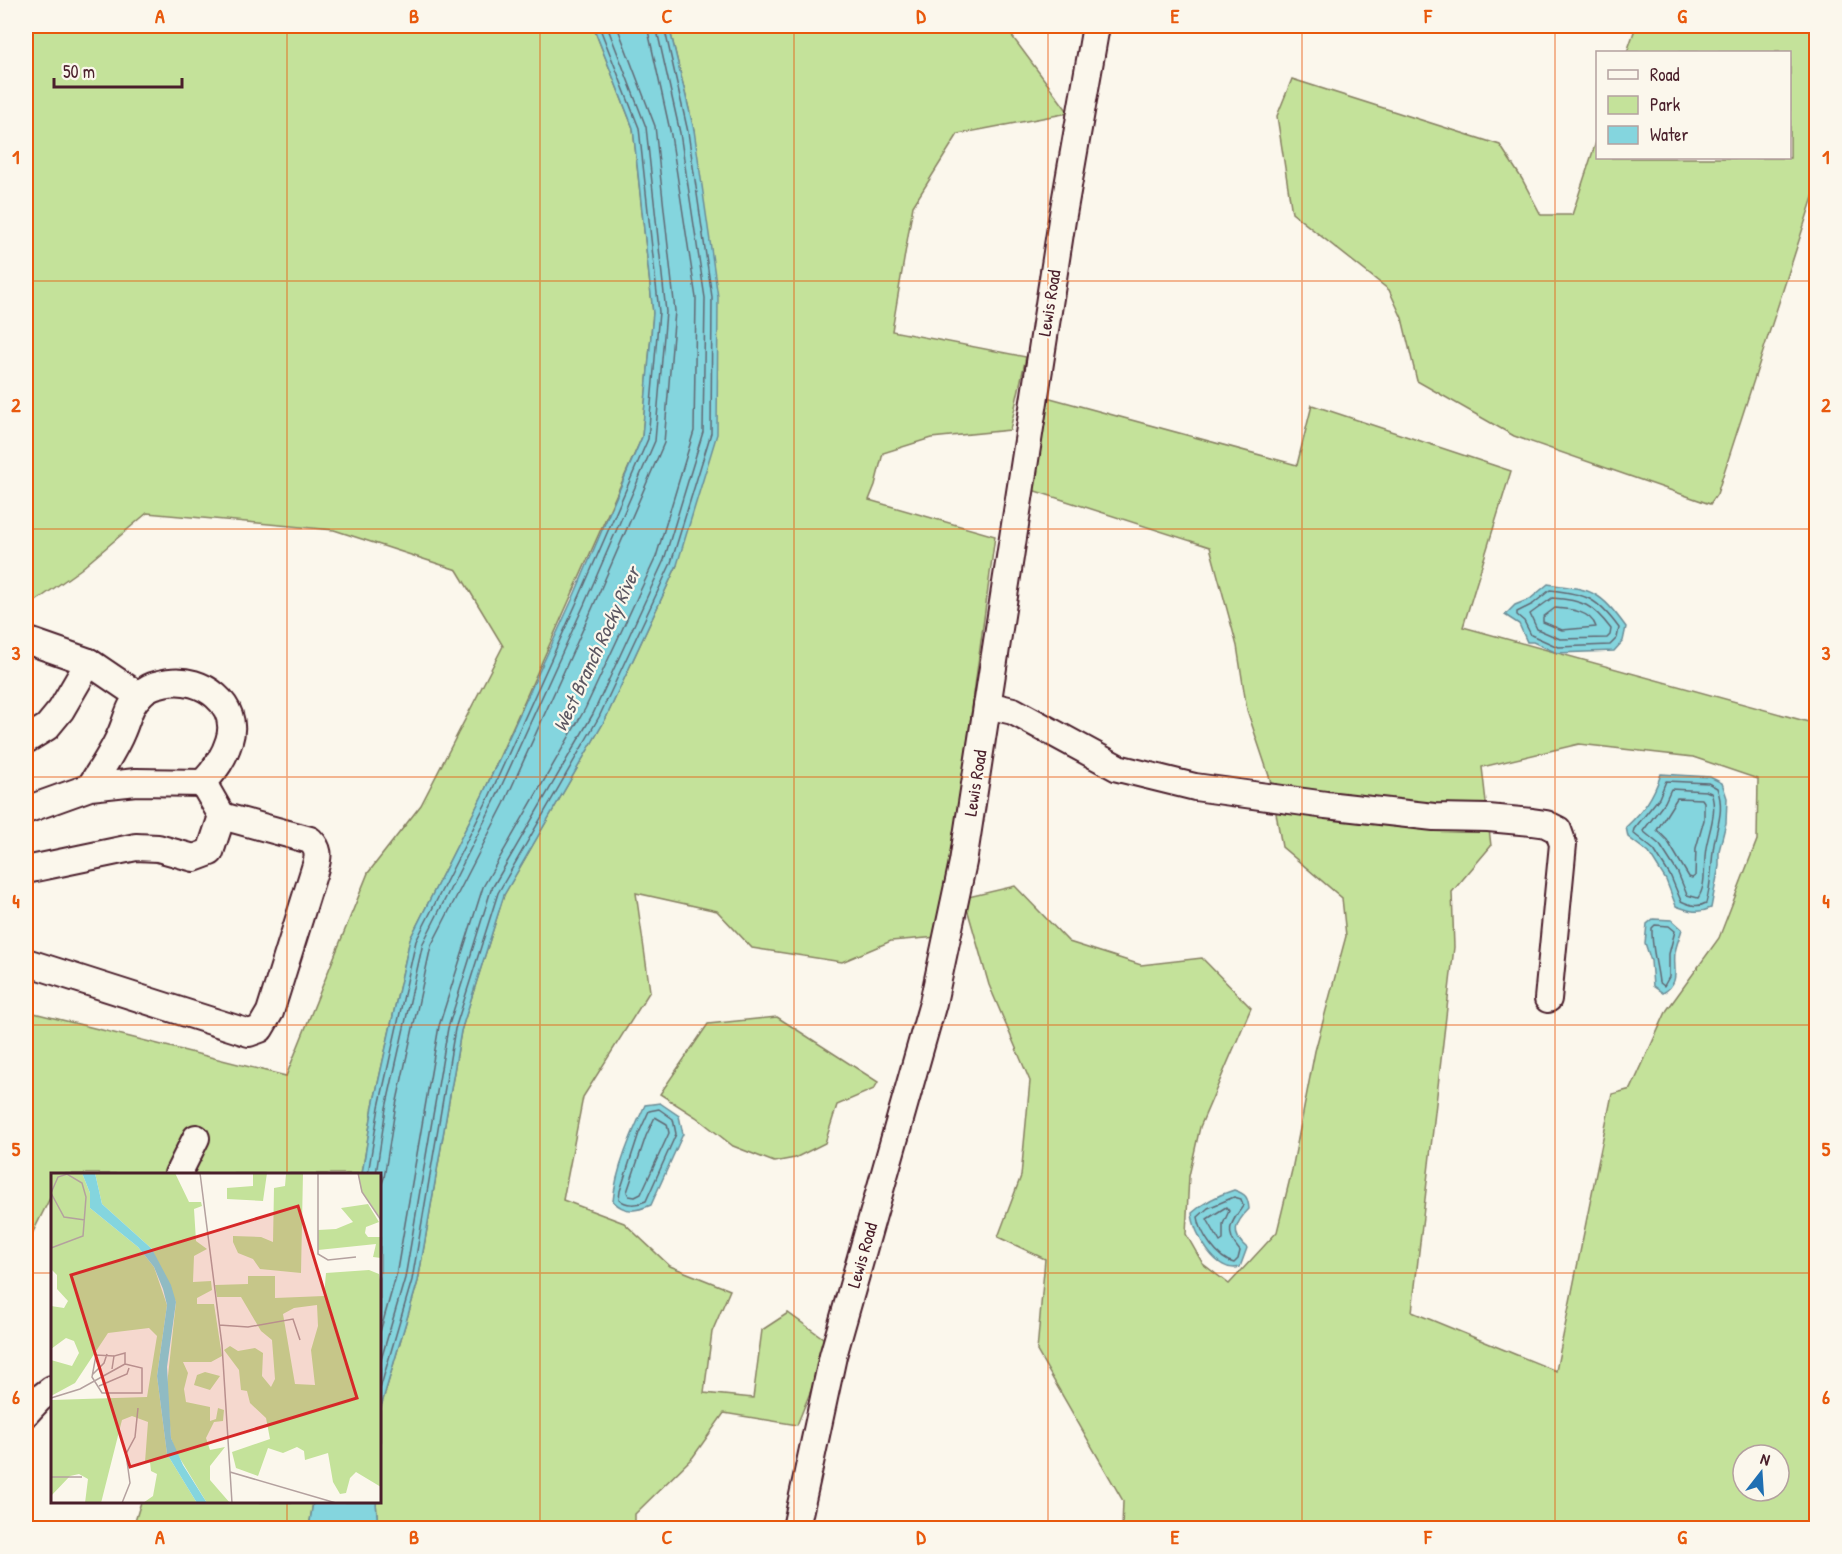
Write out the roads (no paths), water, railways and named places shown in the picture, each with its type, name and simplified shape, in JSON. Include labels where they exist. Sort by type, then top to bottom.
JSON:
[{"type":"street","name":"Lewis Road","points":[[796,1528],[833,1356],[933,1003],[963,862],[1062,220],[1096,26]]},
{"type":"street","points":[[26,640],[89,662],[139,696]]},
{"type":"street","points":[[26,740],[47,727],[62,710],[89,662]]},
{"type":"street","points":[[26,810],[90,787],[136,782],[203,783],[219,765],[230,739],[230,720],[221,699],[203,686],[180,681],[156,684],[139,696],[128,710],[123,730],[90,787]]},
{"type":"street","points":[[987,705],[1013,711],[1118,768],[1195,787],[1434,817],[1488,818],[1546,824],[1558,830],[1563,844],[1548,999]]},
{"type":"street","points":[[26,962],[249,1034],[260,1029],[273,1000],[315,868],[318,848],[310,840],[222,816],[203,783]]},
{"type":"street","points":[[26,870],[136,848],[158,848],[194,858],[210,852],[222,816]]},
{"type":"street","points":[[178,1173],[196,1138]]},
{"type":"street","points":[[26,1413],[51,1390]]},
{"type":"water","name":"West Branch Rocky River","points":[[593,26],[669,26],[694,130],[718,297],[717,434],[677,565],[605,720],[504,895],[461,1031],[418,1281],[381,1407],[381,1173],[362,1173],[373,1106],[410,939],[483,794],[572,600],[642,437],[653,313],[633,128]]},
{"type":"water","points":[[1548,584],[1585,590],[1601,599],[1626,627],[1623,641],[1614,651],[1557,653],[1533,642],[1527,642],[1519,624],[1505,615],[1515,605],[1530,599]]},
{"type":"water","points":[[1661,774],[1710,777],[1722,783],[1727,798],[1726,823],[1719,851],[1719,866],[1711,908],[1706,910],[1694,911],[1676,906],[1666,880],[1649,853],[1628,837],[1626,827],[1647,803]]},
{"type":"water","points":[[1653,919],[1672,920],[1682,929],[1675,953],[1674,980],[1669,989],[1663,993],[1653,986],[1651,961],[1645,943],[1647,924]]},
{"type":"water","points":[[660,1103],[679,1116],[683,1134],[651,1205],[641,1209],[627,1210],[613,1201],[621,1164],[645,1105]]},
{"type":"water","points":[[1234,1190],[1246,1196],[1249,1209],[1236,1228],[1238,1238],[1247,1248],[1240,1267],[1231,1268],[1215,1259],[1208,1250],[1197,1231],[1192,1213],[1212,1199]]},
{"type":"water","points":[[313,1503],[376,1503],[378,1528],[309,1528]]}]
